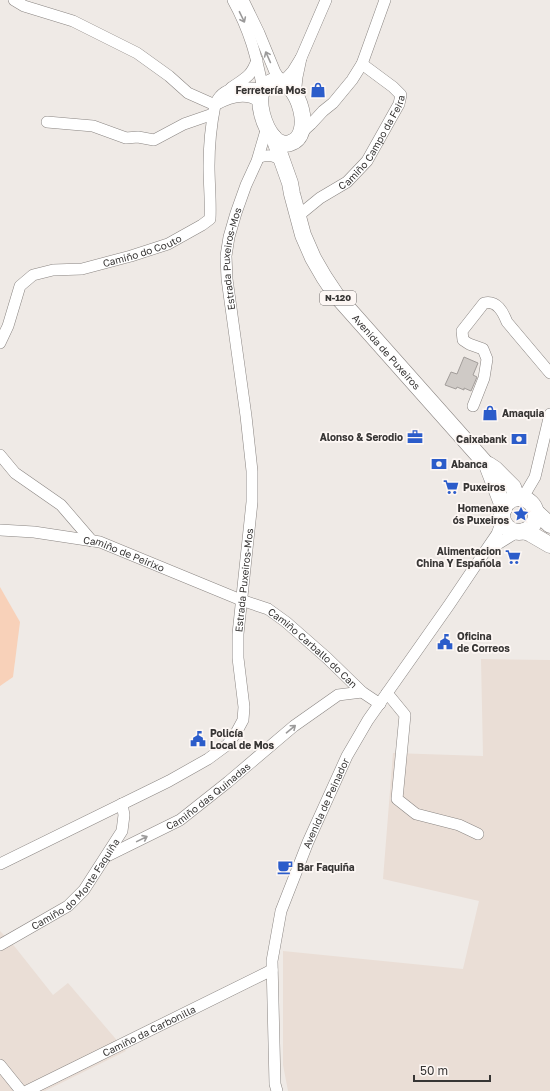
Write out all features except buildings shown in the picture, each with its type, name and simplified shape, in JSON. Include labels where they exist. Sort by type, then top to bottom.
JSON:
[{"type":"highway","points":[[283,138],[303,120],[292,90],[281,81],[276,80],[270,82],[262,95],[264,120],[283,138],[283,162],[290,183]]},
{"type":"highway","name":"N-120","points":[[283,138],[290,183]]},
{"type":"highway","name":"Avenida de Puxeiros","points":[[290,183],[303,235],[313,258],[336,295],[488,465],[495,469],[513,487],[520,498]]},
{"type":"highway","name":"Avenida de Puxeiros","points":[[488,465],[503,514]]},
{"type":"highway","points":[[503,514],[507,504],[510,501],[520,498]]},
{"type":"highway","name":"N-120","points":[[520,498],[531,503],[536,511],[550,525]]},
{"type":"highway","points":[[521,531],[532,525],[535,521],[536,511]]},
{"type":"highway","name":"N-120","points":[[503,514],[507,526],[510,529],[531,534],[550,545]]},
{"type":"street","points":[[14,0],[24,6],[73,21],[137,53],[169,76],[188,93],[214,110]]},
{"type":"street","points":[[233,0],[249,34],[257,60],[262,95]]},
{"type":"street","points":[[243,0],[259,33],[275,72],[281,81],[293,71],[301,58],[326,0]]},
{"type":"street","points":[[259,159],[266,151],[283,138],[311,124],[352,80],[362,64],[385,0]]},
{"type":"street","points":[[301,58],[297,77],[298,103],[307,114],[323,111]]},
{"type":"street","points":[[214,110],[220,95],[249,76],[257,60]]},
{"type":"street","name":"Camiño Campo da Feira","points":[[298,216],[320,198],[347,182],[367,161],[399,104],[401,96],[393,87],[362,64]]},
{"type":"street","points":[[229,90],[251,88],[262,95]]},
{"type":"street","points":[[47,122],[93,126],[126,138],[138,137],[154,140],[214,110],[229,98],[243,96],[254,97],[262,95]]},
{"type":"street","name":"Camiño do Couto","points":[[0,343],[11,318],[20,286],[33,275],[53,270],[82,269],[131,256],[168,244],[210,219],[211,205],[209,166],[214,110]]},
{"type":"street","name":"Estrada Puxeiros-Mos","points":[[0,864],[169,781],[208,759],[227,745],[236,734],[243,720],[244,707],[238,658],[238,634],[252,502],[252,471],[227,279],[226,256],[229,237],[246,185],[259,159],[283,138]]},
{"type":"street","points":[[259,159],[266,155],[283,162]]},
{"type":"street","points":[[473,406],[484,378],[487,360],[483,349],[463,340],[462,331],[484,303],[489,302],[498,306],[504,313],[508,322],[550,373]]},
{"type":"street","points":[[0,322],[11,318]]},
{"type":"street","points":[[520,498],[535,477],[550,414]]},
{"type":"street","points":[[0,454],[15,473],[61,505],[92,541]]},
{"type":"street","name":"Avenida de Peinador","points":[[277,1091],[275,1084],[272,961],[281,911],[306,849],[347,756],[368,720],[497,534],[503,514]]},
{"type":"street","name":"Camiño de Peirixo","points":[[0,530],[34,532],[100,542],[241,600]]},
{"type":"street","name":"Avenida de Peinador","points":[[484,553],[521,531]]},
{"type":"street","name":"Camiño Carballo do Can","points":[[241,600],[268,609],[286,622],[327,658],[362,692],[380,704]]},
{"type":"street","name":"Camiño das Quinadas","points":[[107,856],[180,820],[228,782],[294,726],[338,695],[362,692]]},
{"type":"street","points":[[387,693],[405,715],[397,798],[416,814],[459,825],[478,834]]},
{"type":"street","name":"Camiño do Monte Faquiña","points":[[0,945],[68,906],[84,890],[122,831],[124,816],[122,804]]},
{"type":"street","name":"Camiño da Carbonilla","points":[[27,1091],[272,970]]},
{"type":"street","points":[[0,1065],[21,1091]]},
{"type":"shaded area","points":[[0,587],[20,622],[13,677],[0,686]]},
{"type":"shaded area","points":[[481,659],[550,660],[550,1091],[288,1091],[283,1065],[283,951],[463,969],[479,901],[383,879],[393,753],[483,756]]},
{"type":"shaded area","points":[[0,931],[15,947],[53,995],[68,983],[126,1051],[45,1091],[0,1091]]},
{"type":"place","name":"Ferretería Mos","points":[[318,90]]},
{"type":"place","name":"Amaquia","points":[[490,413]]},
{"type":"place","name":"Alonso & Serodio","points":[[415,437]]},
{"type":"place","name":"Caixabank","points":[[519,439]]},
{"type":"place","name":"Abanca","points":[[439,464]]},
{"type":"place","name":"Puxeiros","points":[[451,487]]},
{"type":"place","name":"Homenaxe ós Puxeiros","points":[[521,514]]},
{"type":"place","name":"Alimentacion China Y Española","points":[[513,557]]},
{"type":"place","name":"Oficina de Correos","points":[[445,642]]},
{"type":"place","name":"Policía Local de Mos","points":[[198,739]]},
{"type":"place","name":"Bar Faquiña","points":[[285,867]]}]
